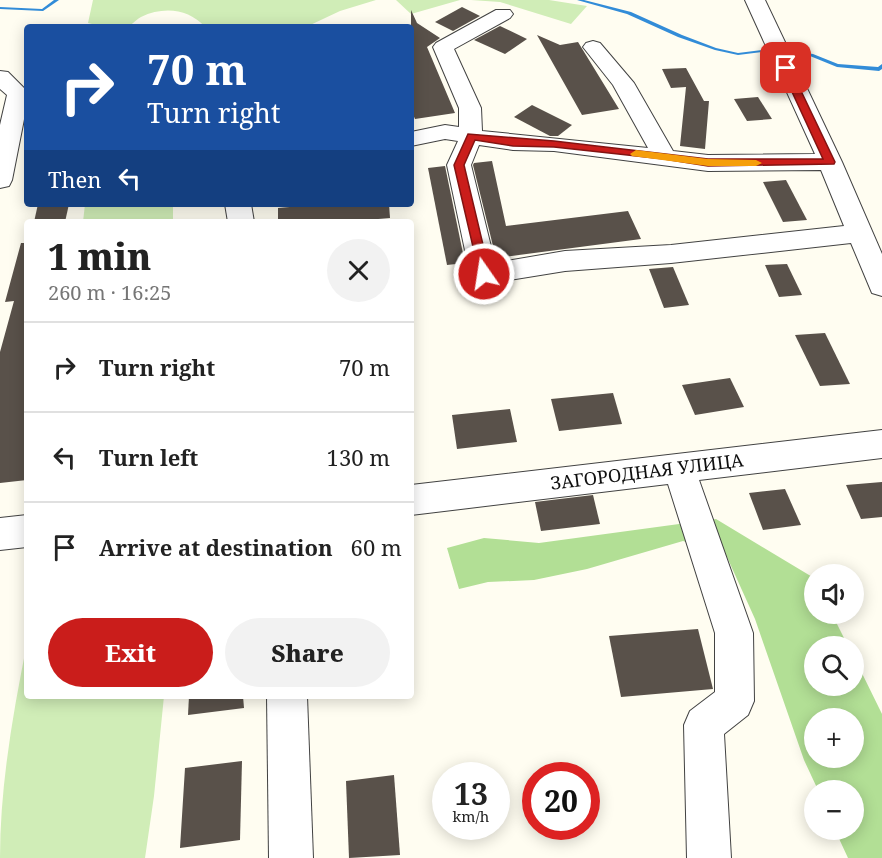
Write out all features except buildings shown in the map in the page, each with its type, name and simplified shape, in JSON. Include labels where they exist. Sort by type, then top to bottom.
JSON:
[{"type":"street","points":[[755,0],[830,162],[882,286]]},
{"type":"street","points":[[502,14],[443,46],[470,108],[471,136],[459,165],[484,274],[565,261],[671,255],[860,233]]},
{"type":"street","points":[[593,47],[624,82],[664,156]]},
{"type":"street","points":[[0,77],[18,94],[0,180]]},
{"type":"street","points":[[414,138],[445,132],[513,143],[554,144],[708,163],[830,162]]},
{"type":"street","name":"ЗАГОРОДНАЯ УЛИЦА","points":[[414,500],[882,444]]},
{"type":"street","points":[[679,468],[734,633],[734,701],[704,725],[709,858]]},
{"type":"street","points":[[0,534],[24,531]]},
{"type":"street","points":[[287,699],[291,858]]},
{"type":"green space","points":[[93,0],[376,0],[340,11],[312,24],[202,24],[191,16],[176,11],[158,11],[141,17],[132,24],[88,23]]},
{"type":"green space","points":[[396,0],[460,0],[411,14]]},
{"type":"green space","points":[[471,0],[549,0],[587,6],[571,24],[500,2]]},
{"type":"green space","points":[[85,207],[173,207],[173,219],[83,219]]},
{"type":"green space","points":[[716,519],[804,572],[804,624],[837,624],[843,636],[804,636],[804,696],[864,696],[864,677],[882,714],[882,858],[848,858],[840,840],[864,840],[864,780],[813,780],[808,768],[864,768],[864,708],[804,708],[804,760],[755,619],[727,557],[683,541],[587,569],[534,580],[488,582],[459,589],[447,548],[484,538],[539,543]]},
{"type":"green space","points":[[24,659],[24,699],[164,699],[145,858],[0,858],[2,804],[12,723]]},
{"type":"waterway","points":[[0,8],[43,10],[57,0]]},
{"type":"waterway","points":[[579,0],[629,13],[715,49],[738,54],[777,49],[811,55],[837,65],[879,69],[882,66]]},
{"type":"slow traffic","points":[[636,154],[708,163],[756,163]]},
{"type":"route","points":[[484,274],[459,165],[471,136],[513,143],[554,144],[708,163],[830,162],[786,68]]}]
